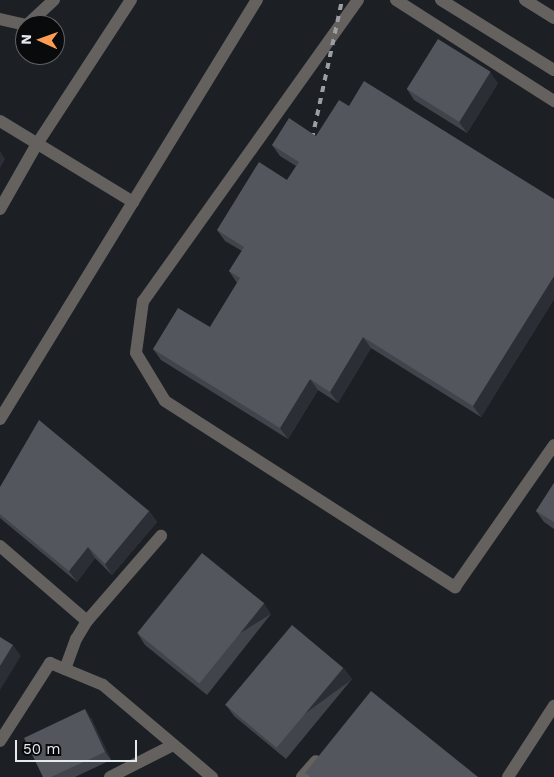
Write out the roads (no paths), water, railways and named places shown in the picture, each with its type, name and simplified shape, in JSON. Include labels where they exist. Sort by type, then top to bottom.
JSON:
[{"type":"street","points":[[37,15],[54,0]]},
{"type":"street","points":[[0,208],[37,144],[131,0]]},
{"type":"street","points":[[0,419],[257,0]]},
{"type":"street","points":[[358,0],[143,301],[136,353],[165,401],[455,587],[554,445]]},
{"type":"street","points":[[396,0],[554,101]]},
{"type":"street","points":[[441,0],[554,70]]},
{"type":"street","points":[[525,0],[554,18]]},
{"type":"street","points":[[0,19],[15,22]]},
{"type":"street","points":[[0,121],[37,144],[76,164],[133,202]]},
{"type":"street","points":[[65,669],[76,638],[87,621],[161,536]]},
{"type":"street","points":[[0,546],[87,621]]},
{"type":"street","points":[[0,741],[50,663],[103,685],[212,777]]},
{"type":"street","points":[[508,777],[554,706]]},
{"type":"street","points":[[110,777],[174,745]]},
{"type":"street","points":[[302,777],[323,752]]},
{"type":"railway","points":[[312,139],[342,0]]}]
